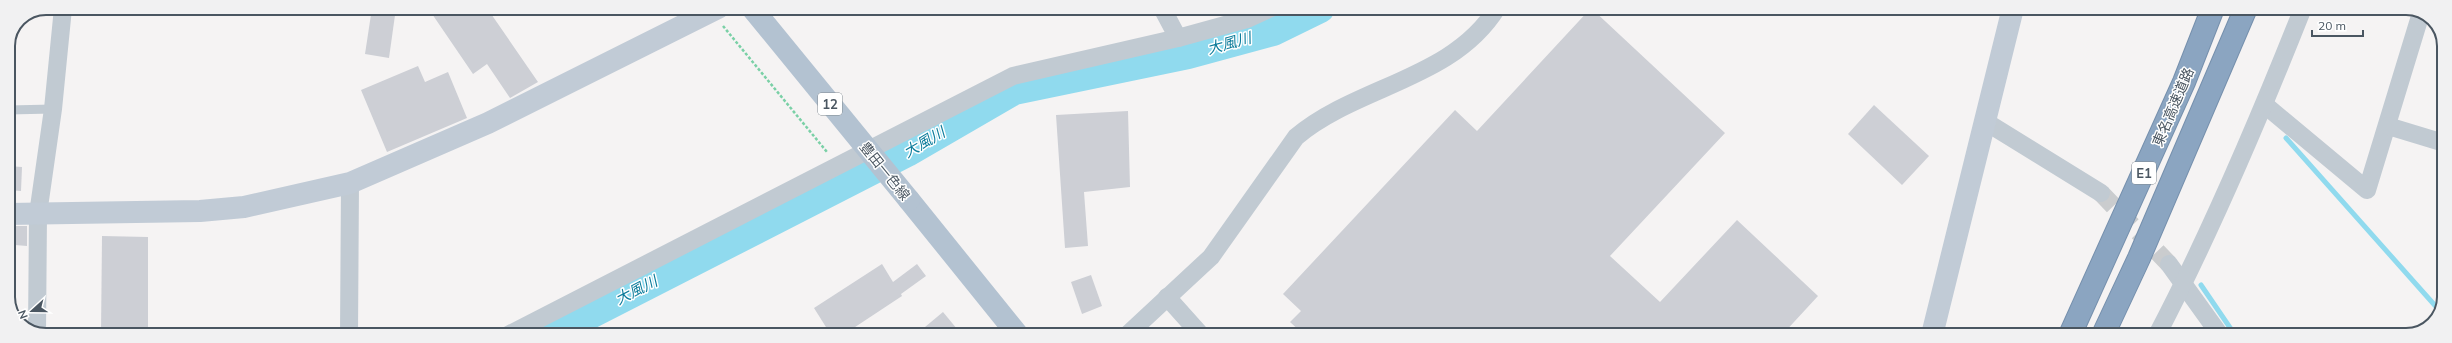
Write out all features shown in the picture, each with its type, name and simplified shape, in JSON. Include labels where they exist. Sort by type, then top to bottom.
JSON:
[{"type":"highway","name":"東名高速道路","points":[[2073,328],[2184,82],[2210,15]]},
{"type":"highway","name":"東名高速道路","points":[[2106,328],[2145,244],[2243,15]]},
{"type":"main road","name":"豊田一色線","points":[[758,15],[1012,328]]},
{"type":"street","points":[[37,326],[38,214],[53,109],[62,15]]},
{"type":"street","points":[[15,214],[200,211],[244,207],[350,183],[488,123],[705,15]]},
{"type":"street","points":[[1166,15],[1178,38]]},
{"type":"street","points":[[522,328],[1013,76],[1178,38],[1247,19],[1256,15]]},
{"type":"street","points":[[1134,328],[1211,257],[1296,137],[1314,122],[1337,108],[1442,62],[1471,40],[1491,15]]},
{"type":"street","points":[[1934,328],[2011,15]]},
{"type":"street","points":[[2161,328],[2183,285],[2265,105],[2300,15]]},
{"type":"street","points":[[2265,105],[2367,190],[2388,126],[2420,18]]},
{"type":"street","points":[[1986,122],[2101,193]]},
{"type":"street","points":[[2388,126],[2437,141]]},
{"type":"street","points":[[349,328],[350,183]]},
{"type":"street","points":[[2169,264],[2215,328]]},
{"type":"street","points":[[1167,297],[1195,328]]},
{"type":"lane","points":[[15,110],[53,109]]},
{"type":"path","points":[[719,15],[837,165]]},
{"type":"building","points":[[371,15],[395,15],[389,58],[365,54]]},
{"type":"building","points":[[433,15],[492,15],[538,82],[510,98],[487,64],[473,74]]},
{"type":"building","points":[[1585,15],[1599,15],[1725,133],[1610,256],[1660,302],[1737,220],[1818,296],[1788,328],[1296,328],[1290,322],[1301,311],[1283,294],[1455,110],[1477,131]]},
{"type":"building","points":[[418,66],[425,82],[448,72],[467,118],[387,152],[361,90]]},
{"type":"building","points":[[1874,105],[1929,156],[1902,185],[1848,134]]},
{"type":"building","points":[[1128,111],[1130,187],[1084,192],[1088,246],[1065,248],[1056,115]]},
{"type":"building","points":[[15,166],[22,167],[21,191],[15,191]]},
{"type":"building","points":[[15,226],[27,226],[27,246],[15,245]]},
{"type":"building","points":[[102,236],[148,237],[148,328],[101,328]]},
{"type":"building","points":[[882,264],[893,282],[917,264],[926,276],[901,294],[902,296],[854,328],[827,328],[814,308]]},
{"type":"building","points":[[1091,275],[1102,306],[1082,314],[1071,282]]},
{"type":"building","points":[[943,312],[956,328],[924,328]]},
{"type":"waterway","name":"大風川","points":[[563,328],[907,152],[1014,90],[1188,54],[1273,31],[1306,15]]},
{"type":"waterway","points":[[2286,138],[2435,306]]},
{"type":"waterway","points":[[2201,285],[2230,328]]},
{"type":"tunnel","points":[[2101,193],[2169,264]]}]
